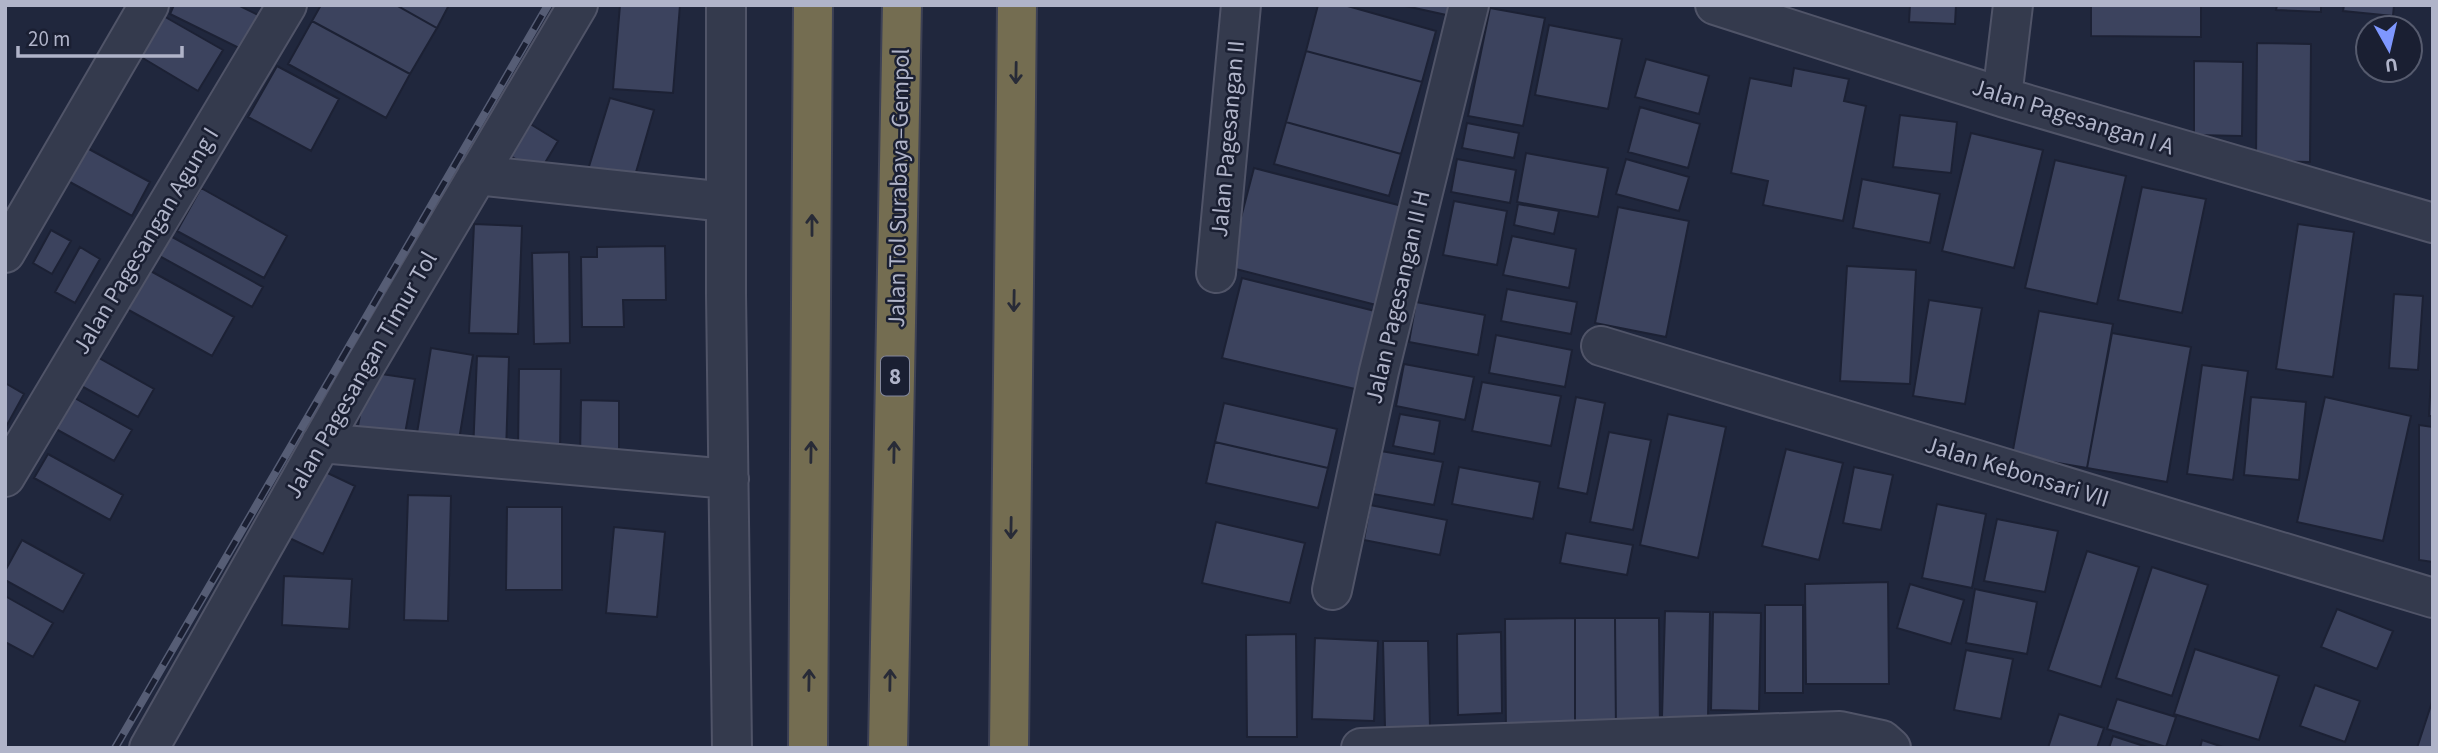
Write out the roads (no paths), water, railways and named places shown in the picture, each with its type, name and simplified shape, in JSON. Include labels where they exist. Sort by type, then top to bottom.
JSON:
[{"type":"highway","points":[[808,748],[813,5]]},
{"type":"highway","name":"Jalan Tol Surabaya–Gempol","points":[[888,748],[902,5]]},
{"type":"highway","points":[[1009,748],[1017,5]]},
{"type":"street","points":[[5,253],[149,5]]},
{"type":"street","name":"Jalan Pagesangan Agung I","points":[[5,477],[287,5]]},
{"type":"street","name":"Jalan Pagesangan Timur Tol","points":[[149,748],[321,443],[578,5]]},
{"type":"street","points":[[726,5],[732,748]]},
{"type":"street","name":"Jalan Pagesangan II","points":[[1216,273],[1241,5]]},
{"type":"street","name":"Jalan Pagesangan II H","points":[[1332,590],[1379,371],[1469,5]]},
{"type":"street","name":"Jalan Pagesangan I A","points":[[1715,5],[2002,97],[2433,223]]},
{"type":"street","points":[[2002,97],[2013,5]]},
{"type":"street","points":[[477,175],[726,202]]},
{"type":"street","name":"Jalan Kebonsari VII","points":[[1601,346],[2433,598]]},
{"type":"street","points":[[321,443],[729,479]]},
{"type":"street","points":[[1361,748],[1840,731],[1882,740],[1891,748]]},
{"type":"railway","points":[[115,748],[548,5]]}]
